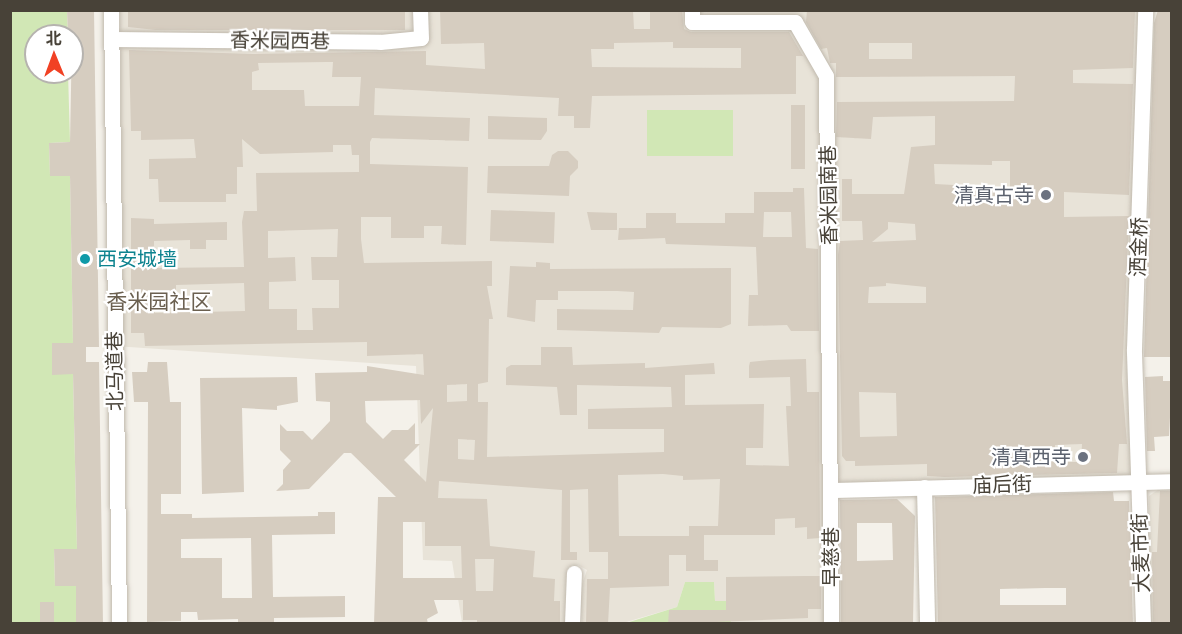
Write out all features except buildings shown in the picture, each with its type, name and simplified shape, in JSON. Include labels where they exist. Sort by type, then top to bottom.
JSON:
[{"type":"street","name":"北马道巷","points":[[111,10],[119,624]]},
{"type":"street","name":"香米园西巷","points":[[112,39],[380,42],[421,38],[420,10]]},
{"type":"street","name":"香米园南巷","points":[[692,10],[692,22],[795,22],[826,76],[832,490]]},
{"type":"street","name":"洒金桥","points":[[1138,483],[1134,349],[1145,10]]},
{"type":"street","name":"庙后街","points":[[832,490],[1172,481]]},
{"type":"street","name":"大麦市街","points":[[1138,483],[1143,624]]},
{"type":"street","points":[[924,488],[927,624]]},
{"type":"street","name":"早慈巷","points":[[831,624],[832,490]]},
{"type":"street","points":[[572,624],[574,573]]},
{"type":"shaded area","points":[[687,10],[687,25],[795,23],[827,97],[795,22],[692,22],[692,11],[1145,11],[1137,475],[835,484],[828,623],[731,623],[730,601],[715,602],[714,582],[685,582],[677,607],[623,623],[582,623],[580,590],[587,570],[578,565],[573,569],[569,623],[462,623],[452,561],[423,560],[416,366],[114,346],[121,105],[120,11],[415,11],[414,45],[425,45],[425,11]]},
{"type":"shaded area","points":[[1171,481],[1171,623],[1150,623],[1149,496]]},
{"type":"green space","points":[[10,11],[67,11],[68,24],[24,24],[24,84],[68,84],[70,142],[49,143],[50,175],[70,175],[73,343],[52,343],[52,374],[73,374],[77,549],[54,550],[55,586],[76,586],[76,623],[11,623]]},
{"type":"green space","points":[[647,110],[733,110],[733,156],[647,156]]},
{"type":"green space","points":[[685,582],[714,582],[715,601],[730,601],[731,623],[623,624],[677,607]]},
{"type":"place","name":"清真古寺","points":[[1046,195]]},
{"type":"place","name":"西安城墙","points":[[85,259]]},
{"type":"place","name":"清真西寺","points":[[1083,457]]},
{"type":"district","name":"香米园社区","points":[[159,302]]}]
